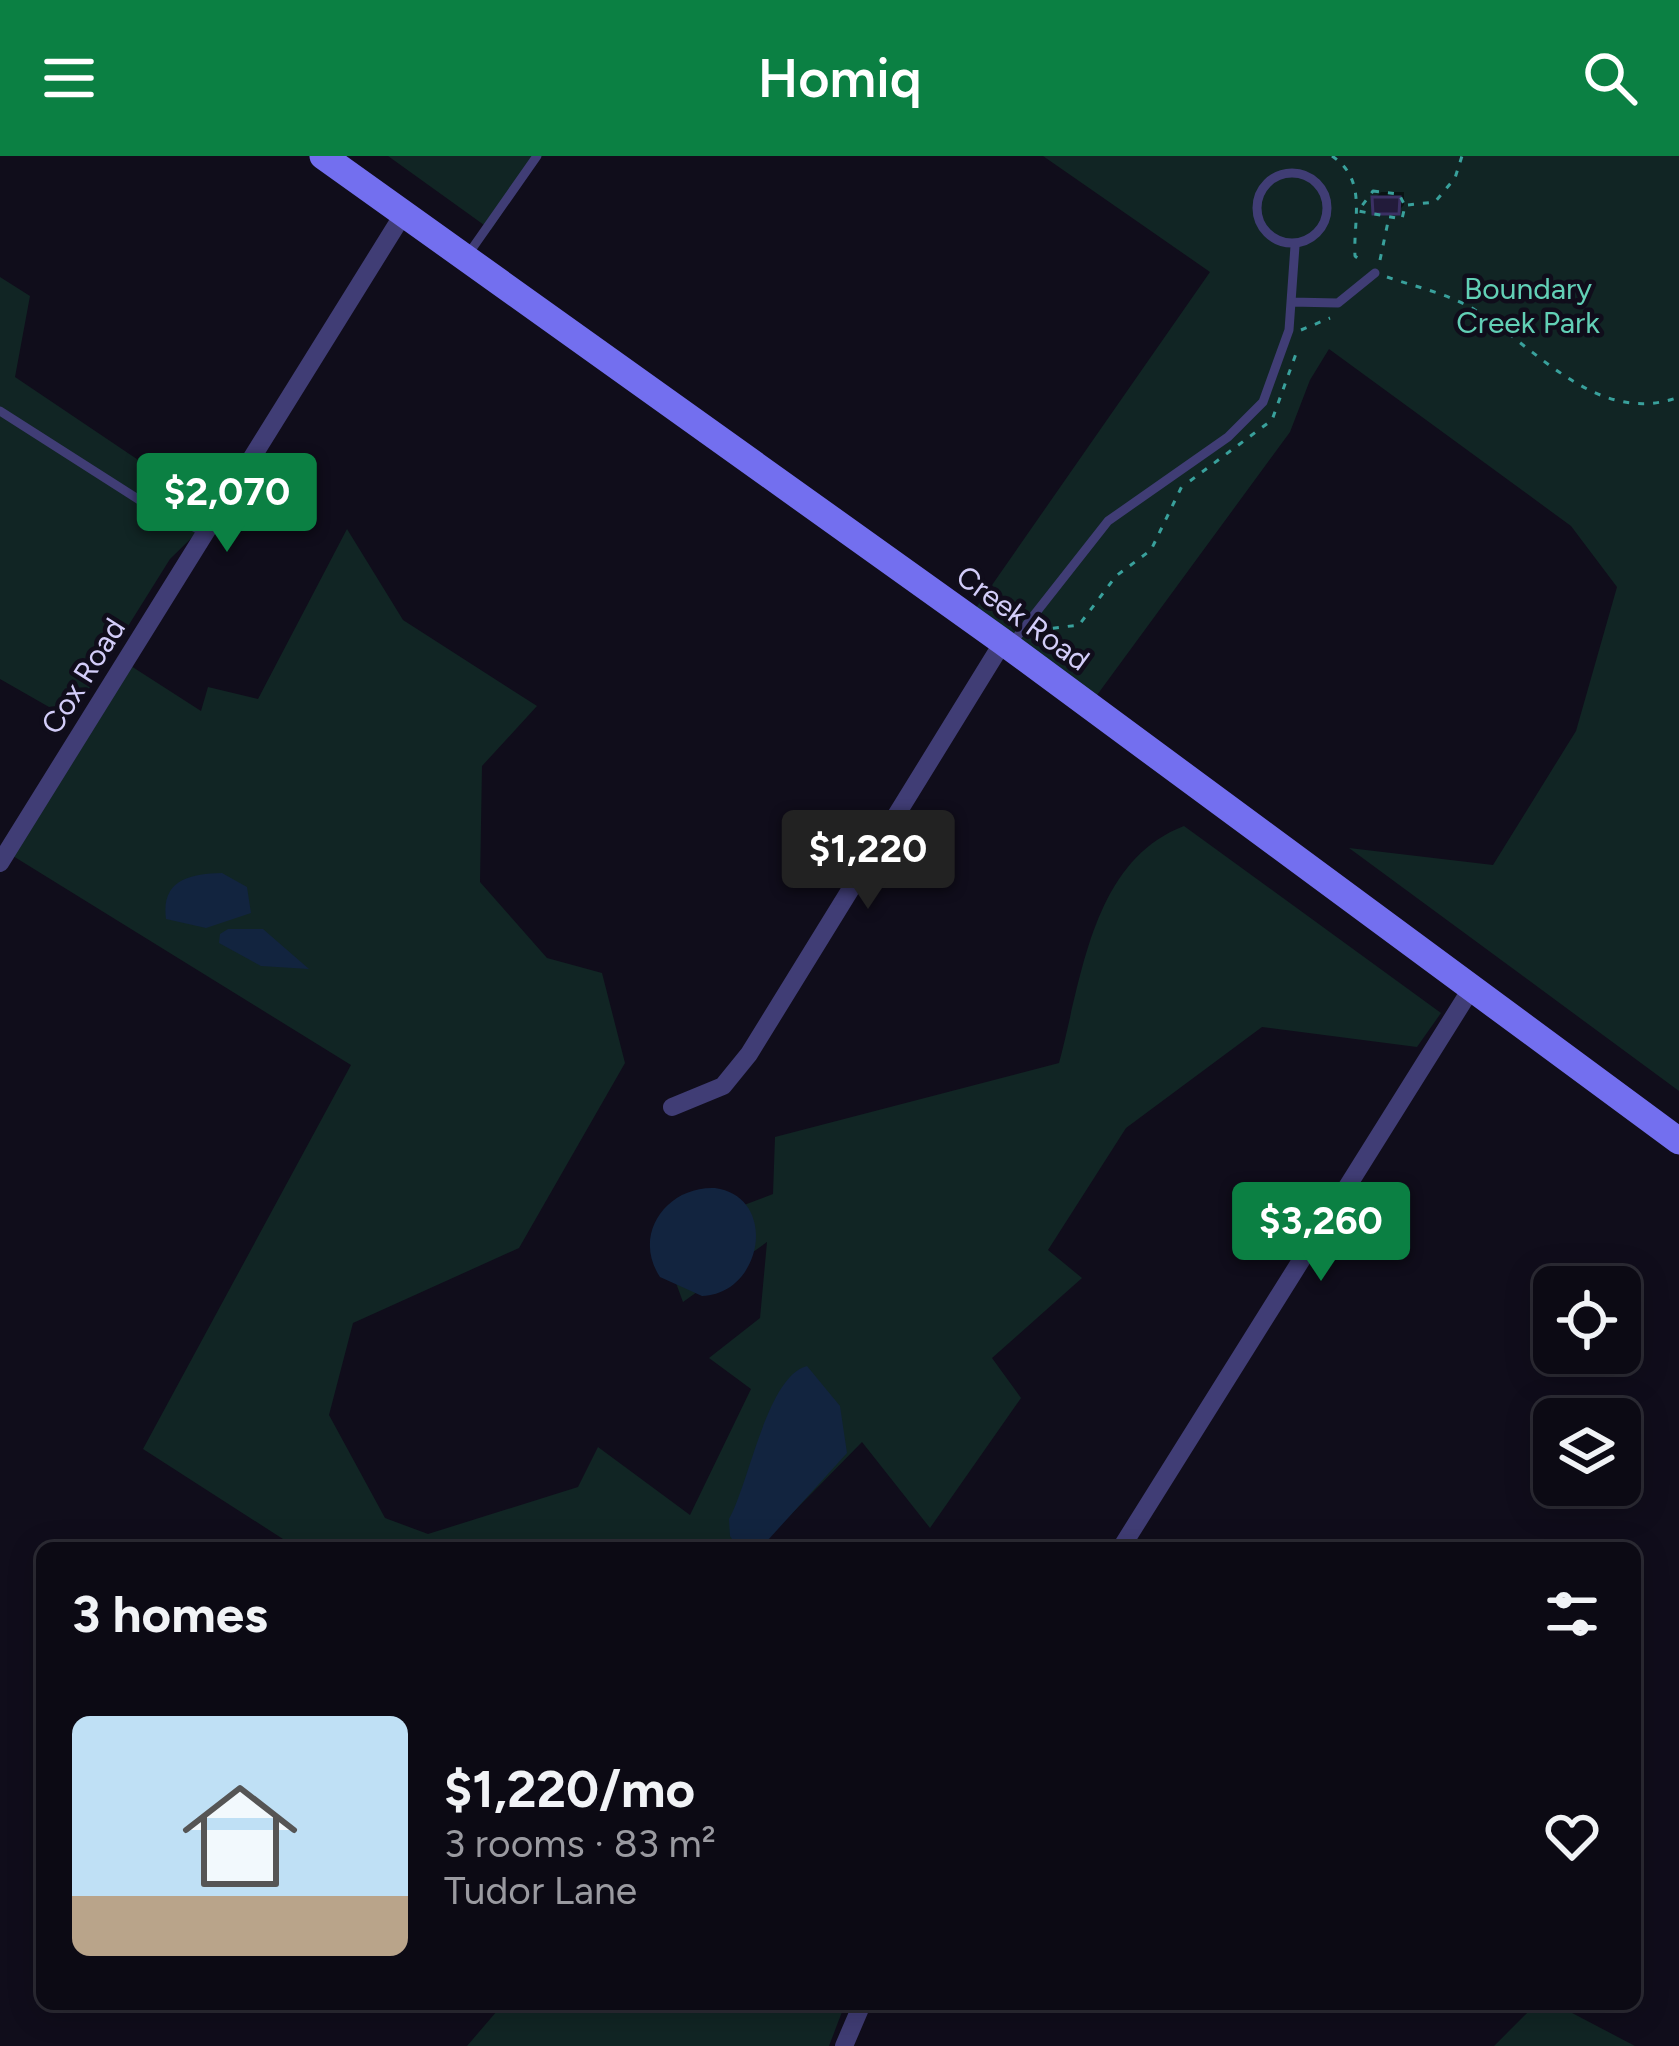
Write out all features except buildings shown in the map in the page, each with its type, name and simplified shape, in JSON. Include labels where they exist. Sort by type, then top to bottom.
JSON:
[{"type":"main road","name":"Creek Road","points":[[323,156],[1006,645],[1679,1141]]},
{"type":"street","name":"Cox Road","points":[[0,863],[191,554],[209,535],[404,213]]},
{"type":"street","points":[[672,1107],[723,1086],[749,1054],[1006,645]]},
{"type":"street","points":[[1125,1542],[1472,989]]},
{"type":"street","points":[[844,2046],[859,2010]]},
{"type":"lane","points":[[466,258],[537,156]]},
{"type":"lane","points":[[1006,645],[1108,521],[1228,436],[1263,402],[1289,330],[1294,246],[1323,223],[1327,196],[1307,176],[1276,176],[1262,187],[1258,219],[1276,240],[1294,246]]},
{"type":"lane","points":[[1291,302],[1338,303],[1375,273]]},
{"type":"lane","points":[[0,411],[141,501],[209,535]]},
{"type":"path","points":[[1332,156],[1347,166],[1358,211],[1355,256],[1375,273],[1474,309],[1597,395],[1625,406],[1657,406],[1679,398]]},
{"type":"path","points":[[1405,206],[1435,202],[1455,178],[1462,156]]},
{"type":"path","points":[[1373,191],[1399,194],[1405,206],[1402,219],[1358,211],[1373,191]]},
{"type":"path","points":[[1375,273],[1389,236],[1389,218]]},
{"type":"path","points":[[1301,330],[1330,319],[1338,303]]},
{"type":"path","points":[[1036,631],[1079,625],[1116,576],[1151,550],[1183,484],[1272,420],[1297,353]]},
{"type":"green space","points":[[388,156],[539,156],[491,230]]},
{"type":"green space","name":"Boundary Creek Park","points":[[1043,156],[1679,156],[1679,1091],[1349,848],[1493,865],[1576,731],[1617,587],[1571,526],[1329,349],[1310,380],[1290,432],[1089,706],[969,618],[1210,272]]},
{"type":"green space","points":[[0,277],[30,296],[15,377],[217,513],[170,559],[70,719],[0,679]]},
{"type":"green space","points":[[347,529],[403,620],[537,706],[482,766],[480,882],[547,958],[602,973],[625,1063],[519,1248],[353,1323],[329,1415],[385,1518],[428,1534],[578,1487],[598,1447],[690,1515],[751,1389],[709,1358],[760,1318],[767,1242],[683,1302],[659,1237],[773,1194],[775,1137],[1059,1063],[1084,960],[1110,894],[1153,843],[1184,826],[1441,1013],[1417,1047],[1262,1027],[1126,1128],[1048,1250],[1082,1278],[992,1358],[1021,1398],[930,1528],[862,1442],[764,1542],[288,1542],[143,1449],[351,1065],[13,856],[131,666],[201,711],[208,687],[258,699]]},
{"type":"green space","points":[[498,2010],[843,2010],[829,2046],[467,2046]]},
{"type":"green space","points":[[1530,2010],[1566,2010],[1635,2046],[1494,2046]]},
{"type":"water","points":[[222,873],[247,887],[251,913],[206,928],[166,919],[168,896],[180,882]]},
{"type":"water","points":[[228,929],[263,929],[309,969],[261,966],[219,943],[220,934]]},
{"type":"water","points":[[715,1188],[735,1195],[749,1208],[755,1245],[739,1280],[723,1291],[702,1296],[660,1277],[650,1245],[652,1230],[669,1204],[682,1195]]},
{"type":"water","points":[[807,1366],[840,1406],[847,1453],[768,1540],[734,1542],[729,1519],[770,1410],[793,1374]]}]
